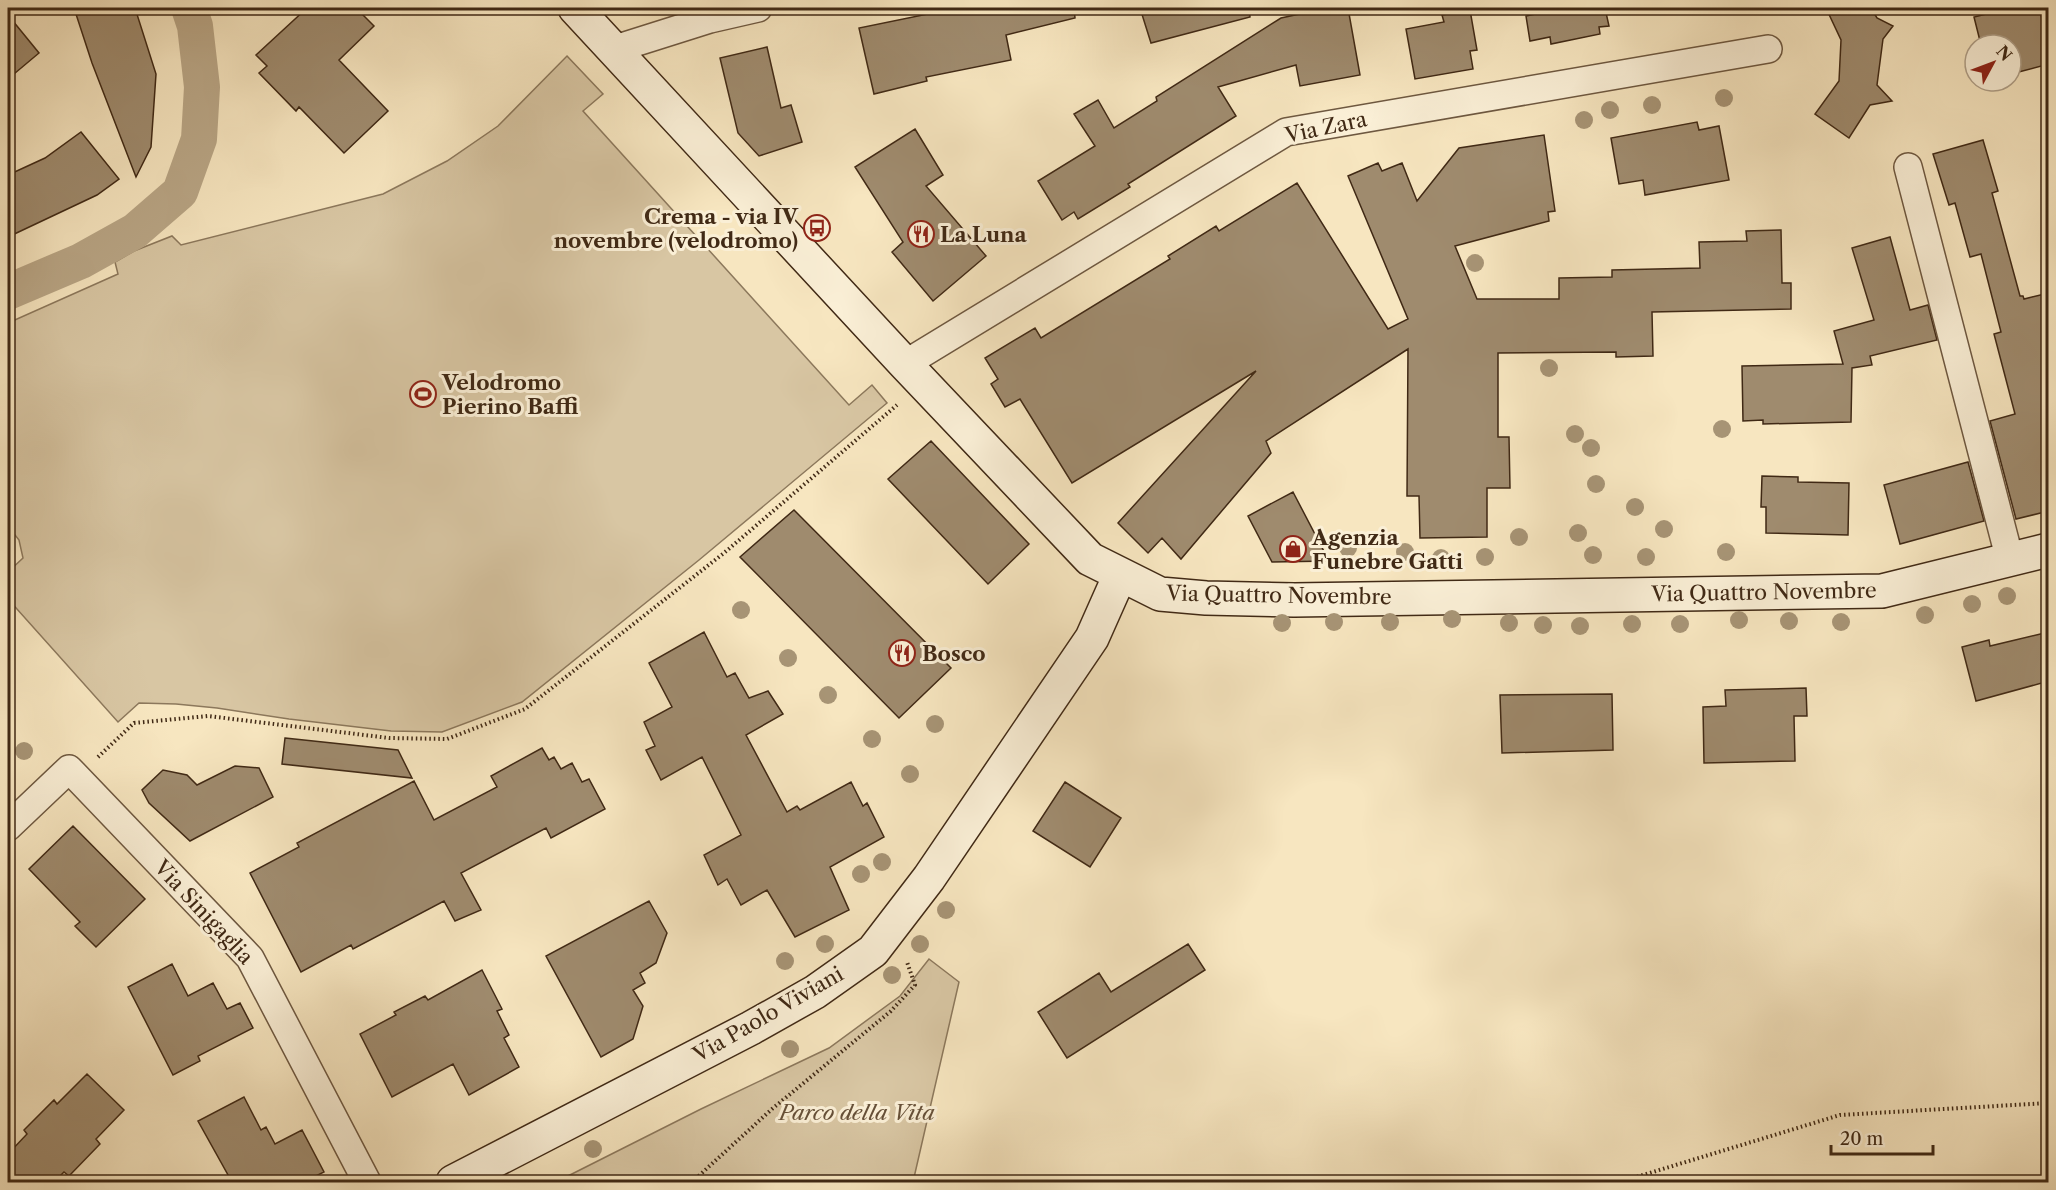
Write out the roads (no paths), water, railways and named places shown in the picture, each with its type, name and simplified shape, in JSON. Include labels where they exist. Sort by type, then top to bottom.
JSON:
[{"type":"street","name":"Via Quattro Novembre","points":[[575,8],[1090,559],[1160,594],[1206,598],[1294,600],[1882,591],[2049,550]]},
{"type":"street","points":[[615,49],[710,19],[758,8]]},
{"type":"street","name":"Via Zara","points":[[914,373],[1286,132],[1768,49]]},
{"type":"street","points":[[1908,167],[2010,560]]},
{"type":"street","name":"Via Paolo Viviani","points":[[453,1182],[751,1028],[815,992],[873,951],[929,878],[1092,638],[1120,575]]},
{"type":"street","name":"Via Sinigaglia","points":[[8,827],[69,769],[250,958],[367,1182]]},
{"type":"waterway","points":[[8,292],[81,261],[135,231],[180,192],[199,139],[202,87],[195,26],[189,8]]},
{"type":"place","name":"Crema - via IV novembre (velodromo)","points":[[817,228]]},
{"type":"place","name":"La Luna","points":[[921,234]]},
{"type":"place","name":"Velodromo Pierino Baffi","points":[[423,394]]},
{"type":"place","name":"Agenzia Funebre Gatti","points":[[1293,549]]},
{"type":"place","name":"Bosco","points":[[902,653]]},
{"type":"park label","name":"Parco della Vita","points":[[857,1112]]}]
